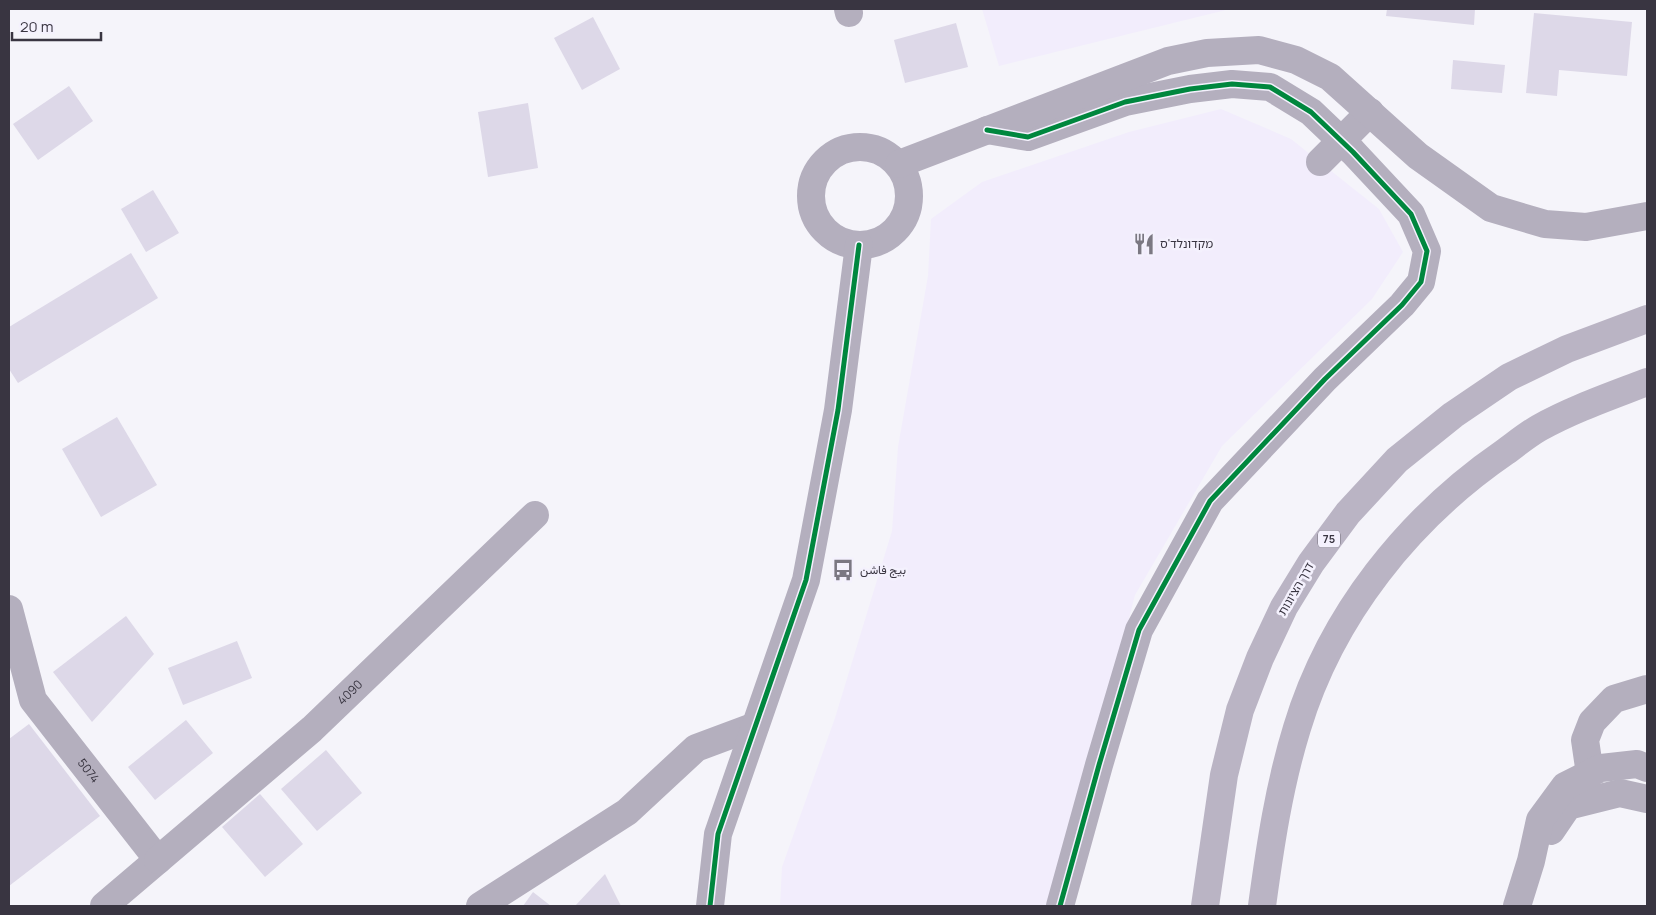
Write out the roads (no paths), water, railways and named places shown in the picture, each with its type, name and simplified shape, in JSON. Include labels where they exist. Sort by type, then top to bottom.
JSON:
[{"type":"highway","name":"דרך הציונות","points":[[1205,906],[1224,775],[1240,710],[1260,658],[1284,607],[1316,556],[1348,513],[1397,460],[1453,415],[1509,377],[1567,349],[1647,319]]},
{"type":"highway","points":[[1262,906],[1269,853],[1297,728],[1314,682],[1337,635],[1360,596],[1394,552],[1438,504],[1489,463],[1539,428],[1590,404],[1647,382]]},
{"type":"street","points":[[899,164],[1168,61],[1207,53],[1259,50],[1296,60],[1330,77],[1418,156],[1491,208],[1544,224],[1586,227],[1647,216]]},
{"type":"street","points":[[987,130],[1028,137],[1134,100],[1190,89],[1232,84],[1270,87],[1311,112],[1353,152],[1410,214],[1427,251],[1421,282],[1402,305],[1325,379],[1210,501],[1139,630],[1060,906]]},
{"type":"street","points":[[1320,162],[1370,112]]},
{"type":"street","points":[[855,146],[872,147],[887,153],[899,164],[908,181],[910,199],[905,218],[894,233],[877,242],[859,245],[842,242],[828,234],[818,221],[812,206],[811,189],[816,174],[825,160],[839,151],[855,146]]},
{"type":"street","points":[[710,906],[718,834],[806,580],[838,410],[859,245]]},
{"type":"street","name":"4090","points":[[158,860],[312,729],[535,515]]},
{"type":"street","name":"5074","points":[[9,609],[33,700],[158,860]]},
{"type":"street","points":[[1590,774],[1585,740],[1592,722],[1614,698],[1647,688]]},
{"type":"street","points":[[480,906],[627,812],[696,748],[755,726]]},
{"type":"street","points":[[1517,906],[1531,861],[1540,820],[1566,786],[1601,768],[1637,764],[1647,768]]},
{"type":"street","points":[[1531,861],[1568,806],[1620,793],[1647,799]]},
{"type":"street","points":[[104,906],[158,860]]},
{"type":"place","name":"מקדונלד'ס","points":[[1144,244]]},
{"type":"place","name":"بيج فاشن","points":[[843,570]]}]
